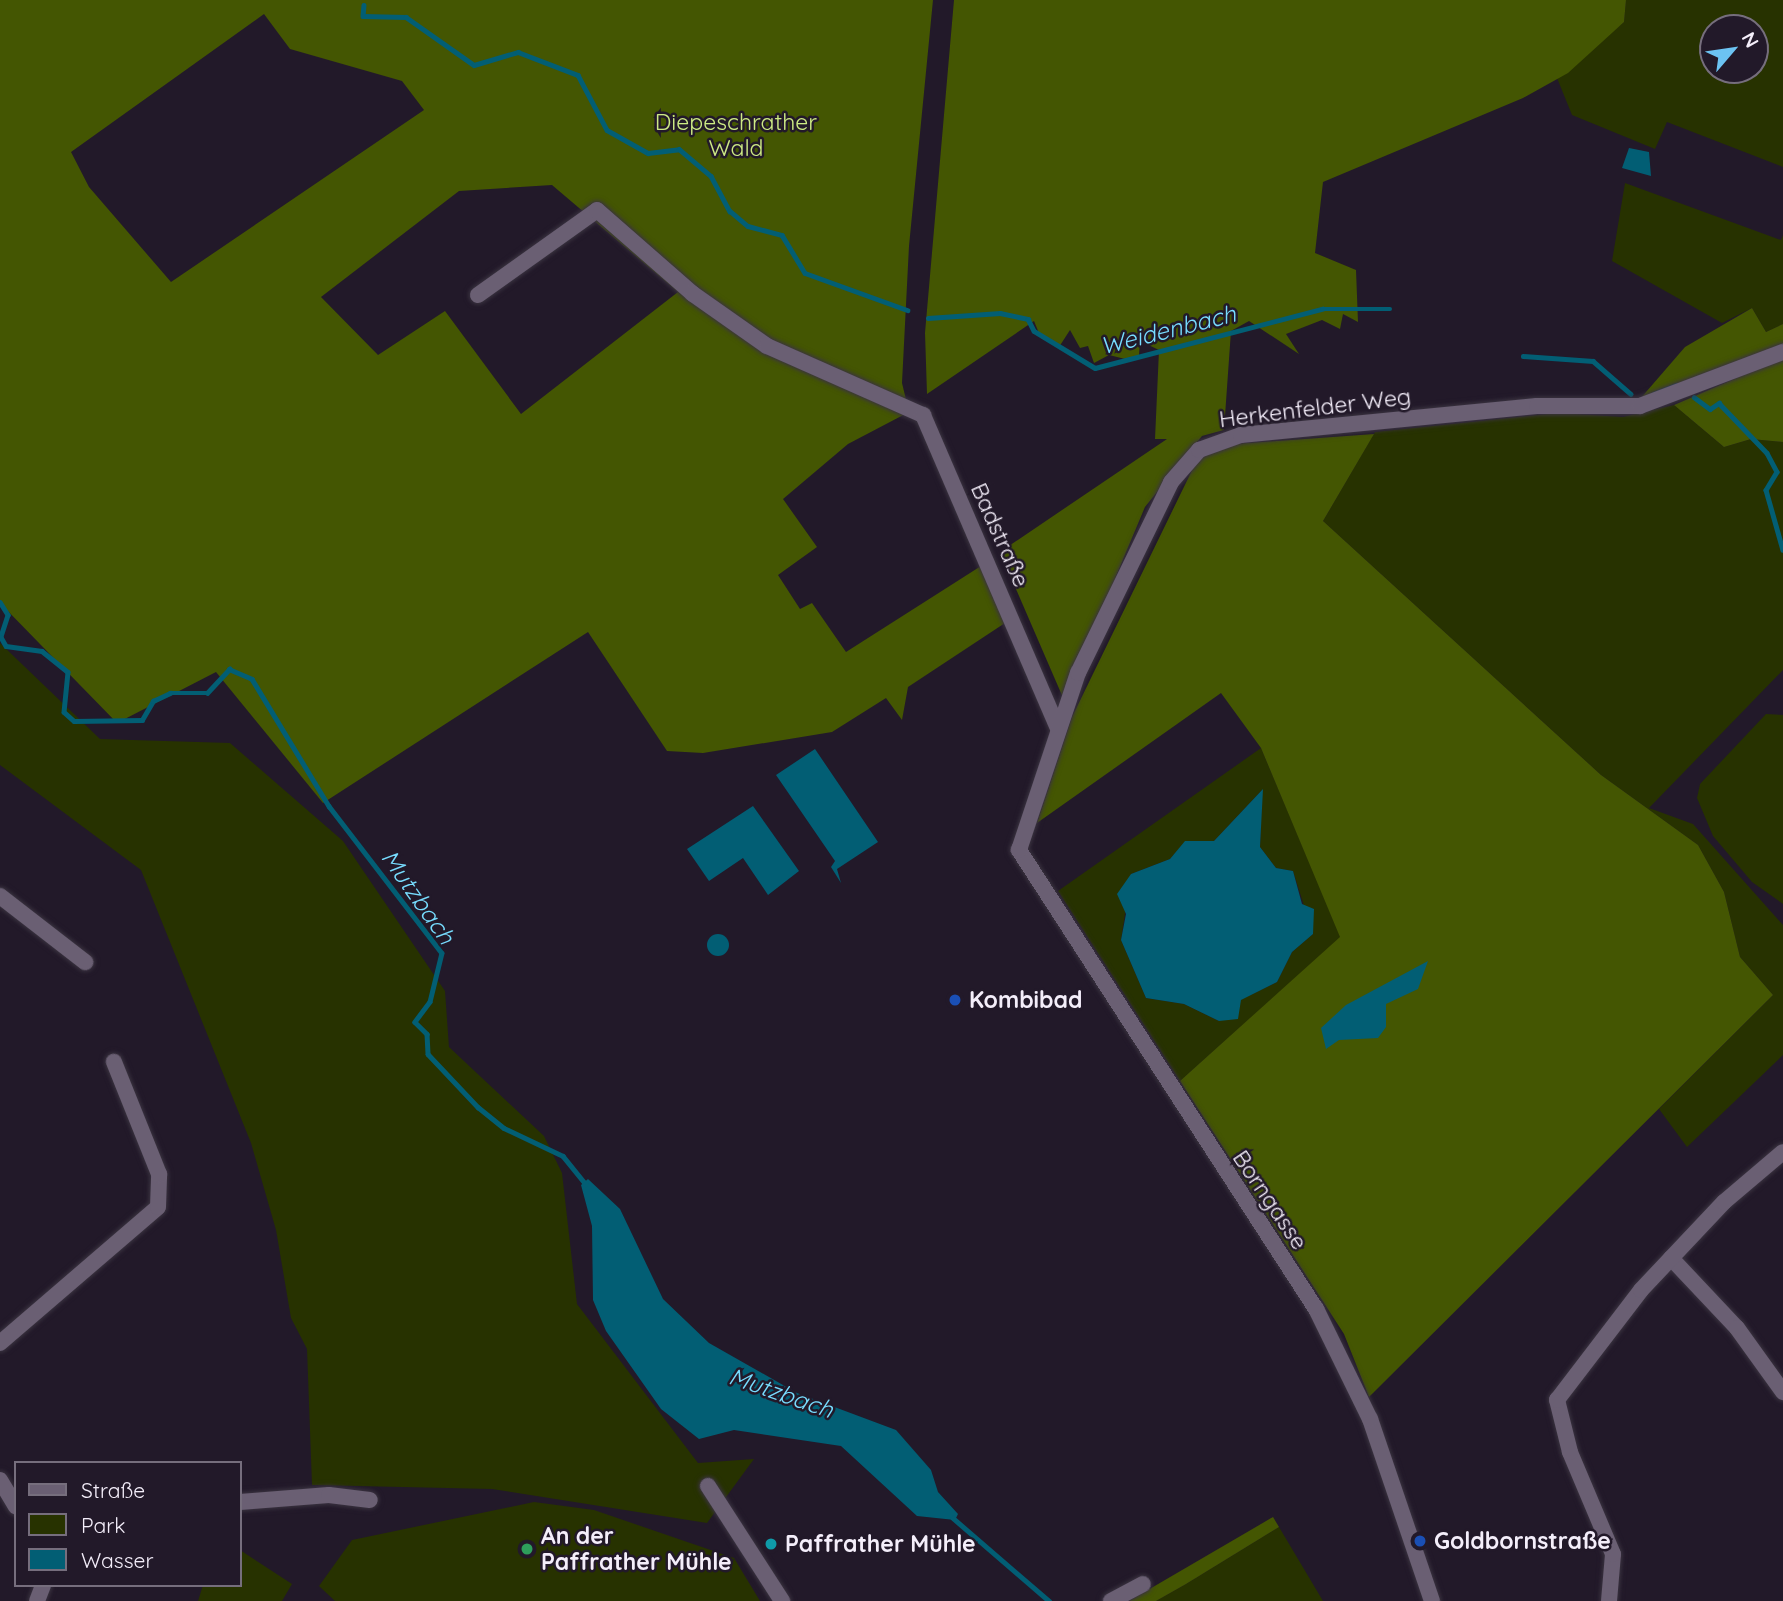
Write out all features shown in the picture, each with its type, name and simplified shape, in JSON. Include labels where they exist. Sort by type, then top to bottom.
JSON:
[{"type":"street","name":"Badstraße","points":[[478,295],[597,210],[693,294],[766,346],[866,393],[923,415],[1058,728]]},
{"type":"street","name":"Herkenfelder Weg","points":[[1019,850],[1058,728],[1099,627],[1171,482],[1211,442],[1537,405],[1626,408],[1757,366],[1783,352]]},
{"type":"street","name":"Borngasse","points":[[1019,850],[1316,1309],[1370,1419],[1432,1601]]},
{"type":"street","points":[[0,896],[85,962]]},
{"type":"street","points":[[0,1343],[158,1207],[159,1174],[114,1062]]},
{"type":"street","points":[[1609,1601],[1613,1554],[1570,1452],[1557,1400],[1671,1258],[1783,1152]]},
{"type":"street","points":[[1671,1258],[1737,1328],[1783,1392]]},
{"type":"street","points":[[0,1480],[14,1504]]},
{"type":"street","points":[[708,1486],[782,1601]]},
{"type":"street","points":[[242,1503],[329,1495],[370,1500]]},
{"type":"street","points":[[1111,1601],[1143,1584]]},
{"type":"green space","name":"Diepeschrather Wald","points":[[0,0],[933,0],[909,246],[902,383],[909,412],[848,444],[783,499],[817,547],[778,575],[800,609],[812,603],[846,652],[981,566],[1005,623],[908,687],[902,720],[886,698],[832,732],[703,753],[667,751],[588,632],[323,803],[216,672],[117,723],[0,603]],"holes":[[[264,14],[290,49],[402,81],[424,110],[171,282],[89,187],[71,152]],[[552,185],[678,292],[521,414],[445,311],[378,355],[321,297],[459,191]]]},
{"type":"green space","points":[[954,0],[1626,0],[1624,22],[1568,73],[1523,98],[1323,182],[1315,253],[1356,270],[1358,322],[1343,314],[1340,329],[1322,320],[1286,334],[1299,354],[1249,321],[1231,331],[1224,430],[1202,436],[1145,507],[1064,700],[1000,552],[1167,439],[1155,439],[1159,350],[1140,341],[1139,355],[1129,360],[1109,355],[1094,363],[1088,346],[1080,348],[1070,330],[1059,347],[1041,338],[1034,321],[927,394],[925,333]]},
{"type":"green space","points":[[1626,0],[1783,0],[1783,167],[1667,122],[1655,149],[1572,115],[1557,78],[1624,22]]},
{"type":"green space","points":[[1625,183],[1781,240],[1783,235],[1783,324],[1766,332],[1752,308],[1722,323],[1612,261]]},
{"type":"green space","points":[[1752,308],[1766,332],[1783,324],[1783,346],[1640,399],[1685,347]]},
{"type":"green space","points":[[1783,358],[1783,442],[1751,439],[1724,447],[1674,405]]},
{"type":"green space","points":[[1674,405],[1724,447],[1751,439],[1783,442],[1783,670],[1649,808],[1693,824],[1783,925],[1783,1055],[1687,1147],[1659,1109],[1773,995],[1740,957],[1724,892],[1698,845],[1601,775],[1323,521],[1375,432],[1558,413],[1623,417]]},
{"type":"green space","points":[[1374,434],[1323,521],[1601,775],[1698,845],[1724,892],[1740,957],[1773,995],[1369,1397],[1344,1334],[1180,1081],[1340,937],[1261,748],[1221,693],[1037,823],[1072,717],[1198,458],[1219,445]]},
{"type":"green space","points":[[0,643],[100,739],[230,743],[343,841],[445,991],[449,1047],[544,1136],[562,1173],[577,1304],[698,1463],[754,1459],[707,1523],[492,1489],[312,1485],[307,1349],[291,1318],[276,1230],[251,1143],[141,870],[0,765]]},
{"type":"green space","points":[[1766,714],[1783,715],[1783,904],[1752,882],[1713,836],[1697,798],[1700,784]]},
{"type":"green space","points":[[1261,748],[1341,937],[1180,1081],[1058,891]],"holes":[[[1262,790],[1260,847],[1276,868],[1293,871],[1313,934],[1292,952],[1277,982],[1240,1000],[1219,1021],[1184,1004],[1146,998],[1121,940],[1131,874],[1170,859],[1185,842],[1214,841]]]},
{"type":"green space","name":"An der Paffrather Mühle","points":[[534,1502],[594,1510],[734,1558],[760,1601],[335,1601],[319,1586],[352,1540]]},
{"type":"green space","points":[[1273,1517],[1279,1527],[1186,1584],[1156,1601],[1129,1601]]},
{"type":"green space","points":[[1279,1527],[1323,1601],[1156,1601],[1186,1584]]},
{"type":"green space","points":[[242,1551],[292,1584],[282,1601],[198,1601],[202,1587],[242,1587]]},
{"type":"water","points":[[1629,148],[1649,152],[1651,176],[1622,168]]},
{"type":"water","points":[[815,749],[878,842],[837,869],[841,883],[831,867],[835,861],[776,775]]},
{"type":"water","points":[[1263,789],[1260,847],[1276,868],[1293,871],[1302,904],[1314,909],[1313,934],[1292,952],[1277,982],[1241,1000],[1238,1019],[1219,1021],[1184,1004],[1146,998],[1121,940],[1126,914],[1117,894],[1131,874],[1170,859],[1185,841],[1214,841]]},
{"type":"water","points":[[753,806],[799,871],[768,895],[743,858],[709,881],[687,849]]},
{"type":"water","points":[[718,934],[726,937],[729,945],[726,953],[718,956],[710,953],[707,945],[710,937]]},
{"type":"water","points":[[1428,961],[1418,989],[1386,1004],[1386,1027],[1378,1038],[1339,1040],[1326,1049],[1321,1028],[1346,1005]]},
{"type":"water","points":[[588,1179],[620,1209],[663,1299],[709,1343],[797,1393],[896,1430],[931,1470],[938,1492],[958,1514],[955,1520],[917,1516],[841,1446],[734,1430],[699,1439],[661,1409],[606,1331],[593,1300],[592,1226],[581,1185]]},
{"type":"waterway","name":"Weidenbach","points":[[364,5],[363,16],[406,17],[474,65],[518,52],[578,75],[607,130],[648,153],[679,149],[711,176],[730,211],[748,226],[782,235],[805,273],[907,310]]},
{"type":"waterway","name":"Weidenbach","points":[[928,318],[1000,313],[1028,319],[1034,331],[1095,368],[1322,309],[1390,309]]},
{"type":"waterway","name":"Weidenbach","points":[[1523,356],[1593,361],[1631,394]]},
{"type":"waterway","name":"Weidenbach","points":[[1653,394],[1676,385]]},
{"type":"waterway","name":"Weidenbach","points":[[1694,397],[1710,409],[1719,403],[1767,453],[1777,472],[1766,490],[1783,550]]},
{"type":"waterway","name":"Mutzbach","points":[[0,602],[8,615],[1,637],[6,646],[42,651],[68,672],[64,712],[74,721],[142,720],[153,701],[170,693],[207,693],[229,669],[252,679],[329,806],[442,953],[430,1002],[415,1022],[427,1034],[428,1054],[478,1107],[504,1128],[563,1156],[586,1184]]},
{"type":"waterway","name":"Mutzbach","points":[[953,1518],[1049,1601]]},
{"type":"place","name":"Kombibad","points":[[955,1000]]},
{"type":"place","name":"Goldbornstraße","points":[[1420,1541]]},
{"type":"place","name":"Paffrather Mühle","points":[[771,1544]]},
{"type":"place","name":"An der Paffrather Mühle","points":[[527,1549]]}]
